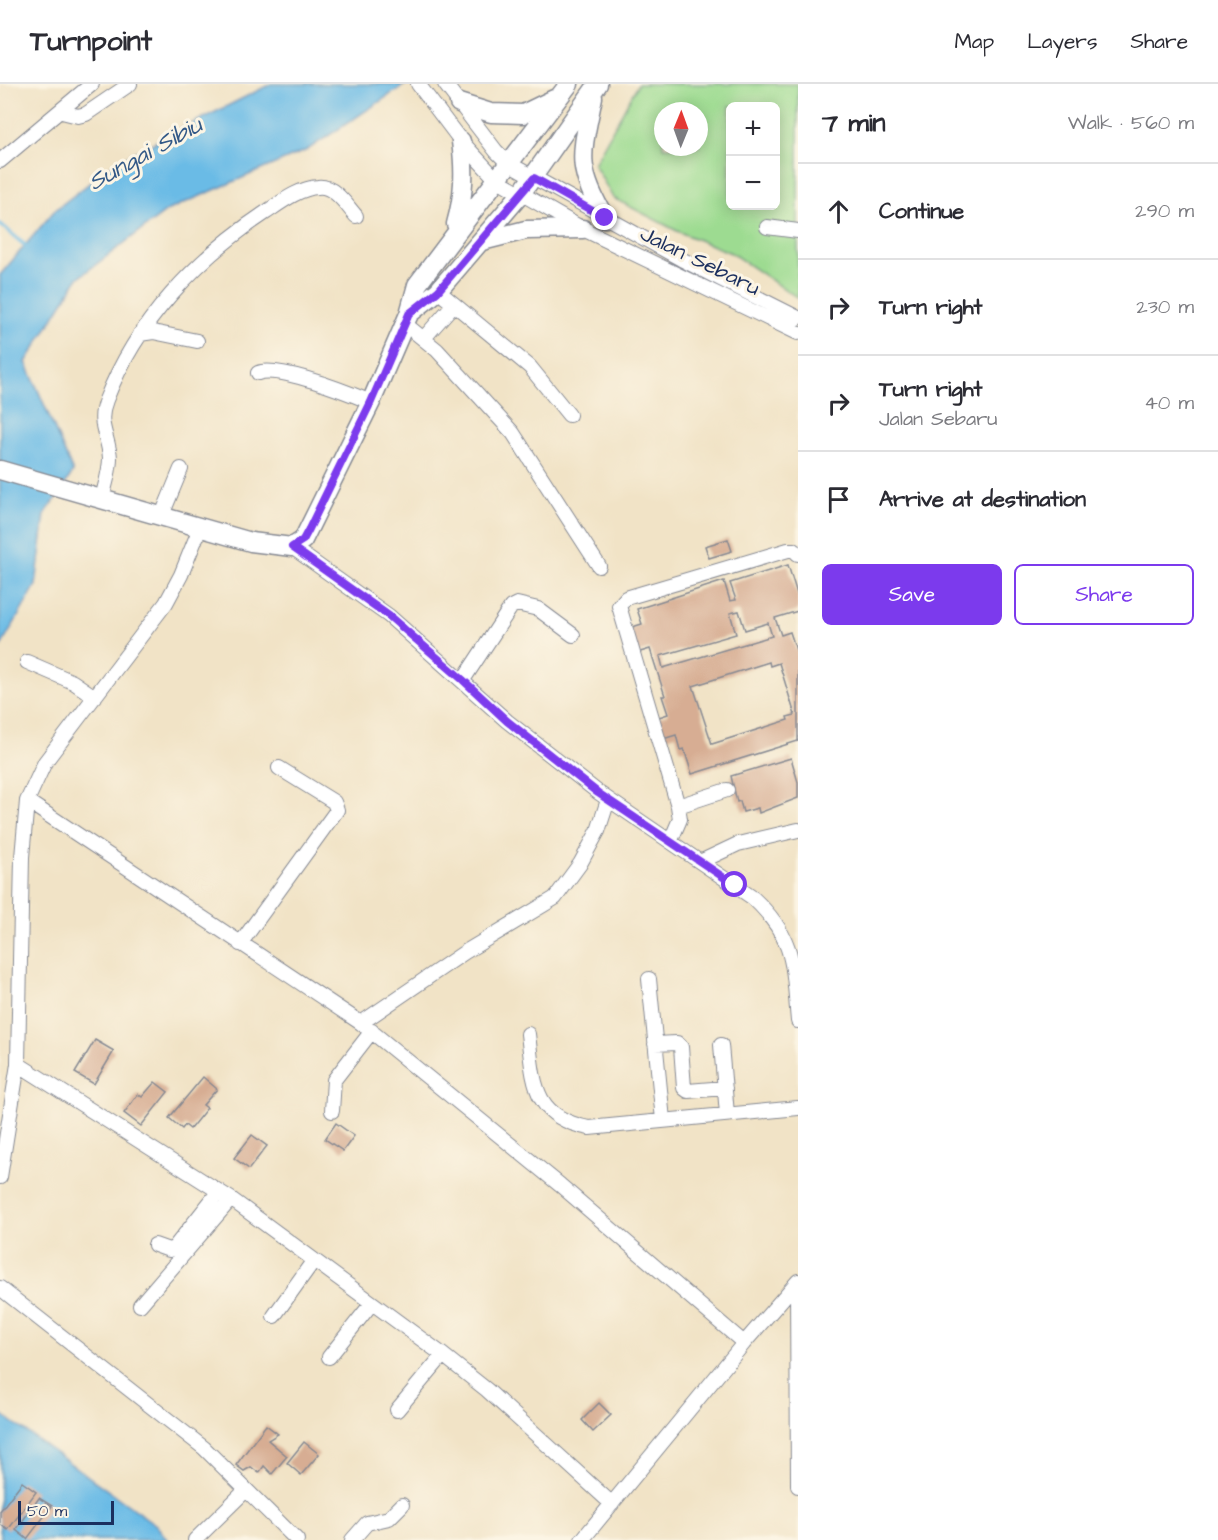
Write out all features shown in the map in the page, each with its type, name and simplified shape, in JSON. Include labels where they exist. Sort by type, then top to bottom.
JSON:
[{"type":"main road","points":[[407,319],[438,291],[534,178],[596,87]]},
{"type":"main road","points":[[596,87],[583,149],[582,171],[589,192],[605,218]]},
{"type":"main road","points":[[459,103],[491,113],[523,114],[564,90]]},
{"type":"main road","points":[[0,470],[251,542],[292,547],[306,534],[371,402],[407,319],[417,285],[564,90]]},
{"type":"main road","points":[[453,235],[463,198],[465,174],[461,141]]},
{"type":"main road","points":[[480,242],[526,230],[583,229]]},
{"type":"street","points":[[62,112],[78,116],[86,114],[130,84]]},
{"type":"street","points":[[446,84],[508,163]]},
{"type":"street","points":[[0,161],[62,112],[90,86],[101,104]]},
{"type":"street","name":"Jalan Sebaru","points":[[421,88],[461,141],[495,179],[583,229],[798,333]]},
{"type":"street","name":"Jalan Sebaru","points":[[508,163],[605,218],[798,318]]},
{"type":"street","points":[[102,498],[110,460],[103,436],[102,415],[105,401],[140,334],[167,297],[231,236],[290,196],[319,186],[332,190],[356,216]]},
{"type":"street","points":[[767,227],[798,231]]},
{"type":"street","points":[[438,291],[530,367],[569,415]]},
{"type":"street","points":[[424,338],[454,304]]},
{"type":"street","points":[[407,319],[521,443],[599,566]]},
{"type":"street","points":[[140,334],[153,332],[197,341]]},
{"type":"street","points":[[258,373],[273,371],[336,388],[371,402]]},
{"type":"street","points":[[162,515],[181,470]]},
{"type":"street","points":[[0,1177],[18,1064],[22,857],[27,801],[36,777],[45,762],[166,603],[182,575],[200,528]]},
{"type":"street","points":[[292,547],[389,616],[507,721],[608,800],[671,840],[753,898],[771,915],[783,932],[792,960],[798,1022]]},
{"type":"street","points":[[671,840],[680,819],[678,806],[619,606],[626,598],[788,550],[794,550],[798,554]]},
{"type":"street","points":[[463,680],[510,607],[517,604],[538,609],[573,635]]},
{"type":"street","points":[[27,662],[73,682],[95,697]]},
{"type":"street","points":[[240,944],[337,810],[334,802],[279,768]]},
{"type":"street","points":[[678,806],[727,790]]},
{"type":"street","points":[[332,1111],[334,1080],[366,1027],[465,952],[555,898],[580,864],[594,839],[608,800]]},
{"type":"street","points":[[27,801],[366,1027],[560,1185],[744,1342]]},
{"type":"street","points":[[702,861],[738,844],[798,830]]},
{"type":"street","points":[[649,979],[663,1120]]},
{"type":"street","points":[[528,1034],[535,1089],[549,1109],[578,1126],[590,1128],[798,1108]]},
{"type":"street","points":[[655,1044],[677,1044],[681,1047],[684,1088],[688,1091],[725,1088]]},
{"type":"street","points":[[721,1045],[727,1114]]},
{"type":"street","points":[[18,1064],[231,1199],[443,1355],[487,1390],[612,1504]]},
{"type":"street","points":[[155,1245],[169,1250],[174,1248],[219,1191]]},
{"type":"street","points":[[140,1305],[231,1199]]},
{"type":"street","points":[[274,1316],[314,1260]]},
{"type":"street","points":[[582,1540],[744,1342],[798,1283]]},
{"type":"street","points":[[798,1283],[798,1486]]},
{"type":"street","points":[[0,1288],[204,1448],[297,1540]]},
{"type":"street","points":[[329,1357],[372,1303]]},
{"type":"street","points":[[397,1410],[443,1355]]},
{"type":"street","points":[[195,1540],[246,1490]]},
{"type":"street","points":[[352,1540],[367,1523],[389,1518],[402,1505]]},
{"type":"green space","points":[[638,84],[798,84],[798,298],[731,253],[679,232],[613,198],[594,164]]},
{"type":"water","name":"Sungai Sibiu","points":[[271,84],[406,84],[307,150],[168,210],[78,278],[26,362],[73,472],[45,514],[36,585],[0,648],[0,275],[55,210],[118,161]]},
{"type":"water","points":[[0,1413],[156,1525],[168,1540],[0,1540]]},
{"type":"building","points":[[728,539],[732,551],[709,558],[705,546]]},
{"type":"building","points":[[788,565],[798,597],[798,611],[775,618],[781,635],[790,632],[796,650],[798,650],[798,741],[692,774],[684,749],[680,750],[676,735],[663,739],[656,718],[668,714],[662,696],[665,696],[650,649],[637,653],[629,628],[642,624],[637,609],[724,581],[730,601],[736,600],[730,583]],"holes":[[[739,611],[745,630],[768,623],[772,636],[663,668],[660,656],[736,634],[730,613]],[[769,662],[770,666],[779,663],[795,715],[787,717],[788,720],[712,744],[693,686]]]},
{"type":"building","points":[[791,758],[798,782],[798,798],[759,813],[758,808],[743,812],[740,801],[737,802],[731,776]]},
{"type":"building","points":[[95,1040],[114,1051],[94,1084],[75,1073]]},
{"type":"building","points":[[203,1077],[217,1089],[203,1105],[207,1108],[190,1129],[185,1125],[182,1129],[169,1118]]},
{"type":"building","points":[[155,1082],[168,1092],[141,1126],[124,1113],[138,1094],[142,1097]]},
{"type":"building","points":[[336,1123],[354,1136],[343,1151],[325,1139]]},
{"type":"building","points":[[252,1135],[267,1146],[249,1169],[234,1158]]},
{"type":"building","points":[[599,1403],[611,1415],[593,1432],[582,1420]]},
{"type":"building","points":[[266,1425],[278,1434],[268,1440],[287,1456],[272,1474],[264,1466],[259,1473],[251,1467],[244,1471],[236,1465]]},
{"type":"building","points":[[304,1442],[319,1454],[301,1475],[287,1463]]},
{"type":"building","points":[[22,1482],[36,1492],[8,1530],[0,1524],[0,1511]]},
{"type":"building","points":[[39,1498],[52,1506],[27,1539],[16,1530]]},
{"type":"waterway","points":[[0,224],[27,247]]},
{"type":"route","points":[[605,218],[534,178],[438,291],[423,306],[409,314],[371,402],[309,529],[303,540],[292,547],[389,616],[507,721],[598,793],[735,885]]}]
